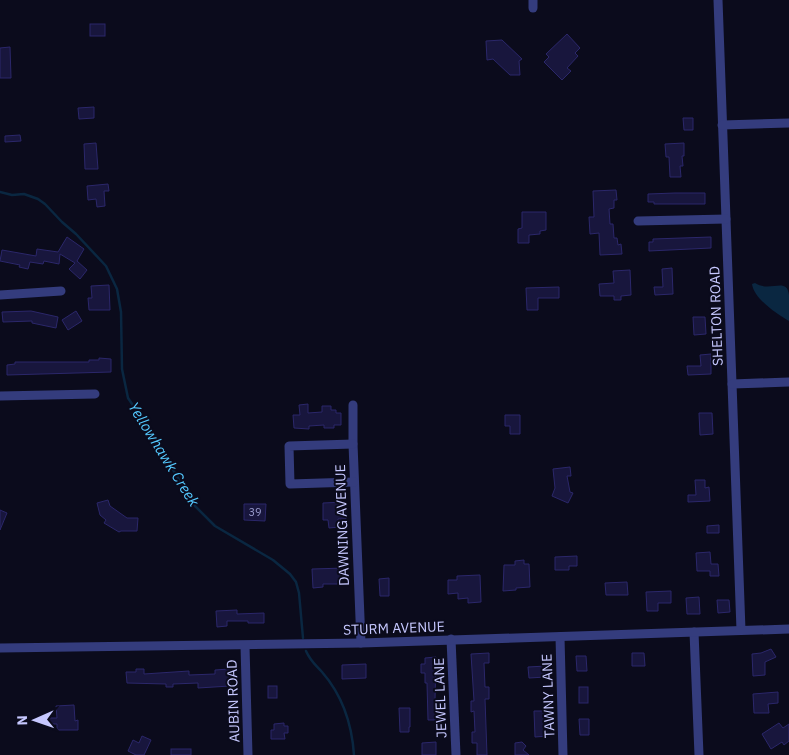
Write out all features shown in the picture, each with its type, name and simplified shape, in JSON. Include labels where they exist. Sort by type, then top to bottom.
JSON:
[{"type":"street","name":"SHELTON ROAD","points":[[718,0],[741,630]]},
{"type":"street","points":[[722,125],[789,123]]},
{"type":"street","points":[[638,221],[726,219]]},
{"type":"street","points":[[0,295],[61,291]]},
{"type":"street","points":[[732,384],[789,382]]},
{"type":"street","points":[[0,396],[95,394]]},
{"type":"street","name":"DAWNING AVENUE","points":[[353,405],[354,482],[361,643]]},
{"type":"street","points":[[353,444],[289,446],[290,484],[354,482]]},
{"type":"street","name":"STURM AVENUE","points":[[0,648],[244,646],[789,629]]},
{"type":"street","points":[[694,632],[699,755]]},
{"type":"street","name":"TAWNY LANE","points":[[560,637],[563,755]]},
{"type":"street","name":"JEWEL LANE","points":[[451,639],[456,755]]},
{"type":"street","name":"AUBIN ROAD","points":[[244,646],[248,755]]},
{"type":"water","points":[[755,283],[761,286],[781,285],[788,289],[789,321],[761,300],[754,290],[752,284]]},
{"type":"building","points":[[90,24],[105,24],[105,36],[90,36]]},
{"type":"building","points":[[567,34],[580,48],[575,53],[578,56],[567,68],[571,71],[562,80],[544,62],[549,57],[546,54]]},
{"type":"building","points":[[502,40],[522,59],[519,61],[520,75],[510,75],[493,59],[487,60],[486,41]]},
{"type":"building","points":[[10,47],[11,78],[0,78],[0,48]]},
{"type":"building","points":[[94,107],[94,118],[79,119],[78,108]]},
{"type":"building","points":[[683,118],[693,118],[693,130],[684,130]]},
{"type":"building","points":[[20,135],[21,141],[5,142],[5,136]]},
{"type":"building","points":[[96,143],[98,169],[85,169],[84,144]]},
{"type":"building","points":[[684,143],[683,166],[680,166],[681,177],[670,177],[669,157],[666,157],[665,144]]},
{"type":"building","points":[[108,184],[109,191],[104,191],[105,206],[97,207],[96,199],[88,200],[87,186]]},
{"type":"building","points":[[616,190],[617,200],[614,200],[614,208],[609,209],[610,224],[613,224],[614,238],[617,238],[618,245],[621,244],[622,254],[600,255],[599,233],[590,234],[589,217],[594,217],[593,191]]},
{"type":"building","points":[[705,193],[705,204],[654,204],[654,202],[648,202],[648,194]]},
{"type":"building","points":[[522,212],[546,212],[546,230],[540,231],[540,234],[529,235],[529,243],[518,243],[518,229],[522,228]]},
{"type":"building","points":[[67,237],[84,249],[77,261],[87,270],[80,279],[69,269],[75,263],[60,254],[59,264],[44,261],[43,264],[30,262],[28,269],[19,267],[20,265],[0,261],[2,250],[36,256],[37,249],[58,252]]},
{"type":"building","points":[[711,237],[711,248],[649,251],[649,242],[653,242],[653,239]]},
{"type":"building","points":[[672,268],[673,294],[655,295],[654,287],[663,287],[662,269]]},
{"type":"building","points":[[630,270],[631,295],[621,296],[621,300],[614,300],[614,296],[600,296],[599,284],[614,283],[613,271]]},
{"type":"building","points":[[109,285],[110,310],[89,310],[88,298],[92,298],[91,286]]},
{"type":"building","points":[[559,287],[559,298],[538,298],[538,310],[527,310],[526,288]]},
{"type":"building","points":[[31,311],[58,317],[56,328],[32,323],[32,321],[3,322],[2,312]]},
{"type":"building","points":[[76,311],[82,321],[68,330],[62,320]]},
{"type":"building","points":[[693,317],[705,317],[706,334],[694,335]]},
{"type":"building","points":[[711,354],[711,374],[688,375],[687,366],[701,366],[700,355]]},
{"type":"building","points":[[99,358],[111,359],[111,372],[7,375],[7,365],[15,364],[15,362],[89,362],[89,360],[99,360]]},
{"type":"building","points":[[308,404],[308,413],[322,412],[322,406],[331,406],[331,410],[341,413],[341,425],[334,425],[334,428],[324,428],[324,425],[309,426],[309,429],[294,428],[293,415],[300,415],[299,405]]},
{"type":"building","points":[[699,413],[712,413],[713,434],[700,435]]},
{"type":"building","points":[[505,415],[520,415],[520,434],[510,434],[510,426],[505,426]]},
{"type":"building","points":[[570,467],[571,476],[567,476],[570,492],[573,493],[568,503],[552,496],[555,488],[553,469]]},
{"type":"building","points":[[695,480],[705,480],[705,488],[709,487],[710,501],[688,502],[688,495],[696,495]]},
{"type":"building","points":[[108,500],[110,506],[127,518],[138,518],[137,531],[119,532],[104,523],[106,520],[100,515],[97,503]]},
{"type":"building","points":[[345,502],[346,519],[338,519],[339,527],[329,528],[328,520],[323,520],[323,503]]},
{"type":"building","points":[[244,504],[266,504],[265,521],[244,520]]},
{"type":"building","points":[[0,510],[7,513],[0,530]]},
{"type":"building","points":[[719,525],[719,533],[707,533],[707,526]]},
{"type":"building","points":[[710,552],[711,564],[718,564],[719,576],[710,576],[710,571],[697,571],[696,553]]},
{"type":"building","points":[[577,556],[577,566],[569,566],[569,570],[555,570],[555,557]]},
{"type":"building","points":[[524,560],[524,564],[529,564],[530,587],[503,591],[504,565],[515,565],[515,561]]},
{"type":"building","points":[[345,568],[346,579],[338,579],[338,584],[323,584],[323,587],[313,588],[312,569]]},
{"type":"building","points":[[480,575],[481,602],[468,603],[468,598],[458,599],[458,593],[448,594],[448,580],[457,580],[457,576]]},
{"type":"building","points":[[389,578],[389,596],[380,596],[379,579]]},
{"type":"building","points":[[627,582],[628,595],[606,595],[605,583]]},
{"type":"building","points":[[671,591],[671,603],[658,603],[658,611],[647,611],[646,592]]},
{"type":"building","points":[[699,597],[700,614],[687,614],[686,598]]},
{"type":"building","points":[[717,600],[729,600],[730,612],[718,613]]},
{"type":"building","points":[[237,610],[237,614],[264,613],[264,623],[227,621],[227,626],[217,627],[216,611]]},
{"type":"building","points":[[771,649],[776,657],[765,662],[765,675],[753,676],[752,654]]},
{"type":"building","points":[[489,653],[489,663],[484,663],[485,687],[489,687],[489,699],[485,699],[487,755],[477,755],[477,743],[472,743],[472,732],[475,732],[474,711],[471,712],[471,701],[474,701],[471,654]]},
{"type":"building","points":[[632,653],[644,653],[645,666],[632,666]]},
{"type":"building","points":[[576,656],[586,656],[587,671],[577,671]]},
{"type":"building","points":[[436,657],[435,700],[439,700],[440,720],[428,720],[427,683],[425,683],[425,673],[421,673],[421,664],[425,664],[425,658]]},
{"type":"building","points":[[366,664],[366,678],[342,679],[342,665]]},
{"type":"building","points":[[546,666],[546,677],[529,678],[528,667]]},
{"type":"building","points":[[136,669],[144,669],[144,674],[189,671],[189,675],[215,674],[215,670],[229,669],[230,686],[198,688],[198,683],[173,684],[173,687],[166,687],[166,684],[127,683],[126,672],[136,672]]},
{"type":"building","points":[[268,686],[277,686],[277,698],[268,698]]},
{"type":"building","points":[[579,687],[588,687],[588,703],[579,703]]},
{"type":"building","points":[[778,692],[778,703],[768,704],[769,713],[754,713],[753,694]]},
{"type":"building","points":[[74,705],[75,721],[78,720],[78,730],[57,730],[57,724],[49,724],[49,718],[57,718],[56,706]]},
{"type":"building","points":[[399,708],[410,708],[409,732],[400,732]]},
{"type":"building","points":[[534,711],[546,711],[547,736],[535,737]]},
{"type":"building","points":[[579,719],[589,719],[589,735],[580,735]]},
{"type":"building","points":[[284,723],[284,726],[288,726],[288,733],[284,733],[285,739],[271,739],[271,730],[274,730],[274,724]]},
{"type":"building","points":[[779,723],[783,728],[789,724],[789,741],[784,745],[782,742],[771,749],[762,734]]},
{"type":"building","points":[[142,736],[151,740],[144,755],[136,755],[128,751],[133,740],[139,743]]},
{"type":"building","points":[[436,742],[436,755],[422,755],[422,743]]},
{"type":"building","points":[[522,742],[526,746],[523,750],[529,755],[515,755],[515,743]]},
{"type":"building","points":[[171,749],[191,749],[191,755],[171,755]]},
{"type":"waterway","name":"Yellowhawk Creek","points":[[0,192],[12,195],[24,194],[38,199],[76,234],[106,266],[117,289],[121,312],[122,369],[128,398],[149,429],[194,505],[215,526],[273,560],[290,574],[296,582],[299,593],[303,638]]},
{"type":"waterway","name":"Yellowhawk Creek","points":[[306,651],[311,660],[329,681],[341,701],[349,722],[354,755]]}]
